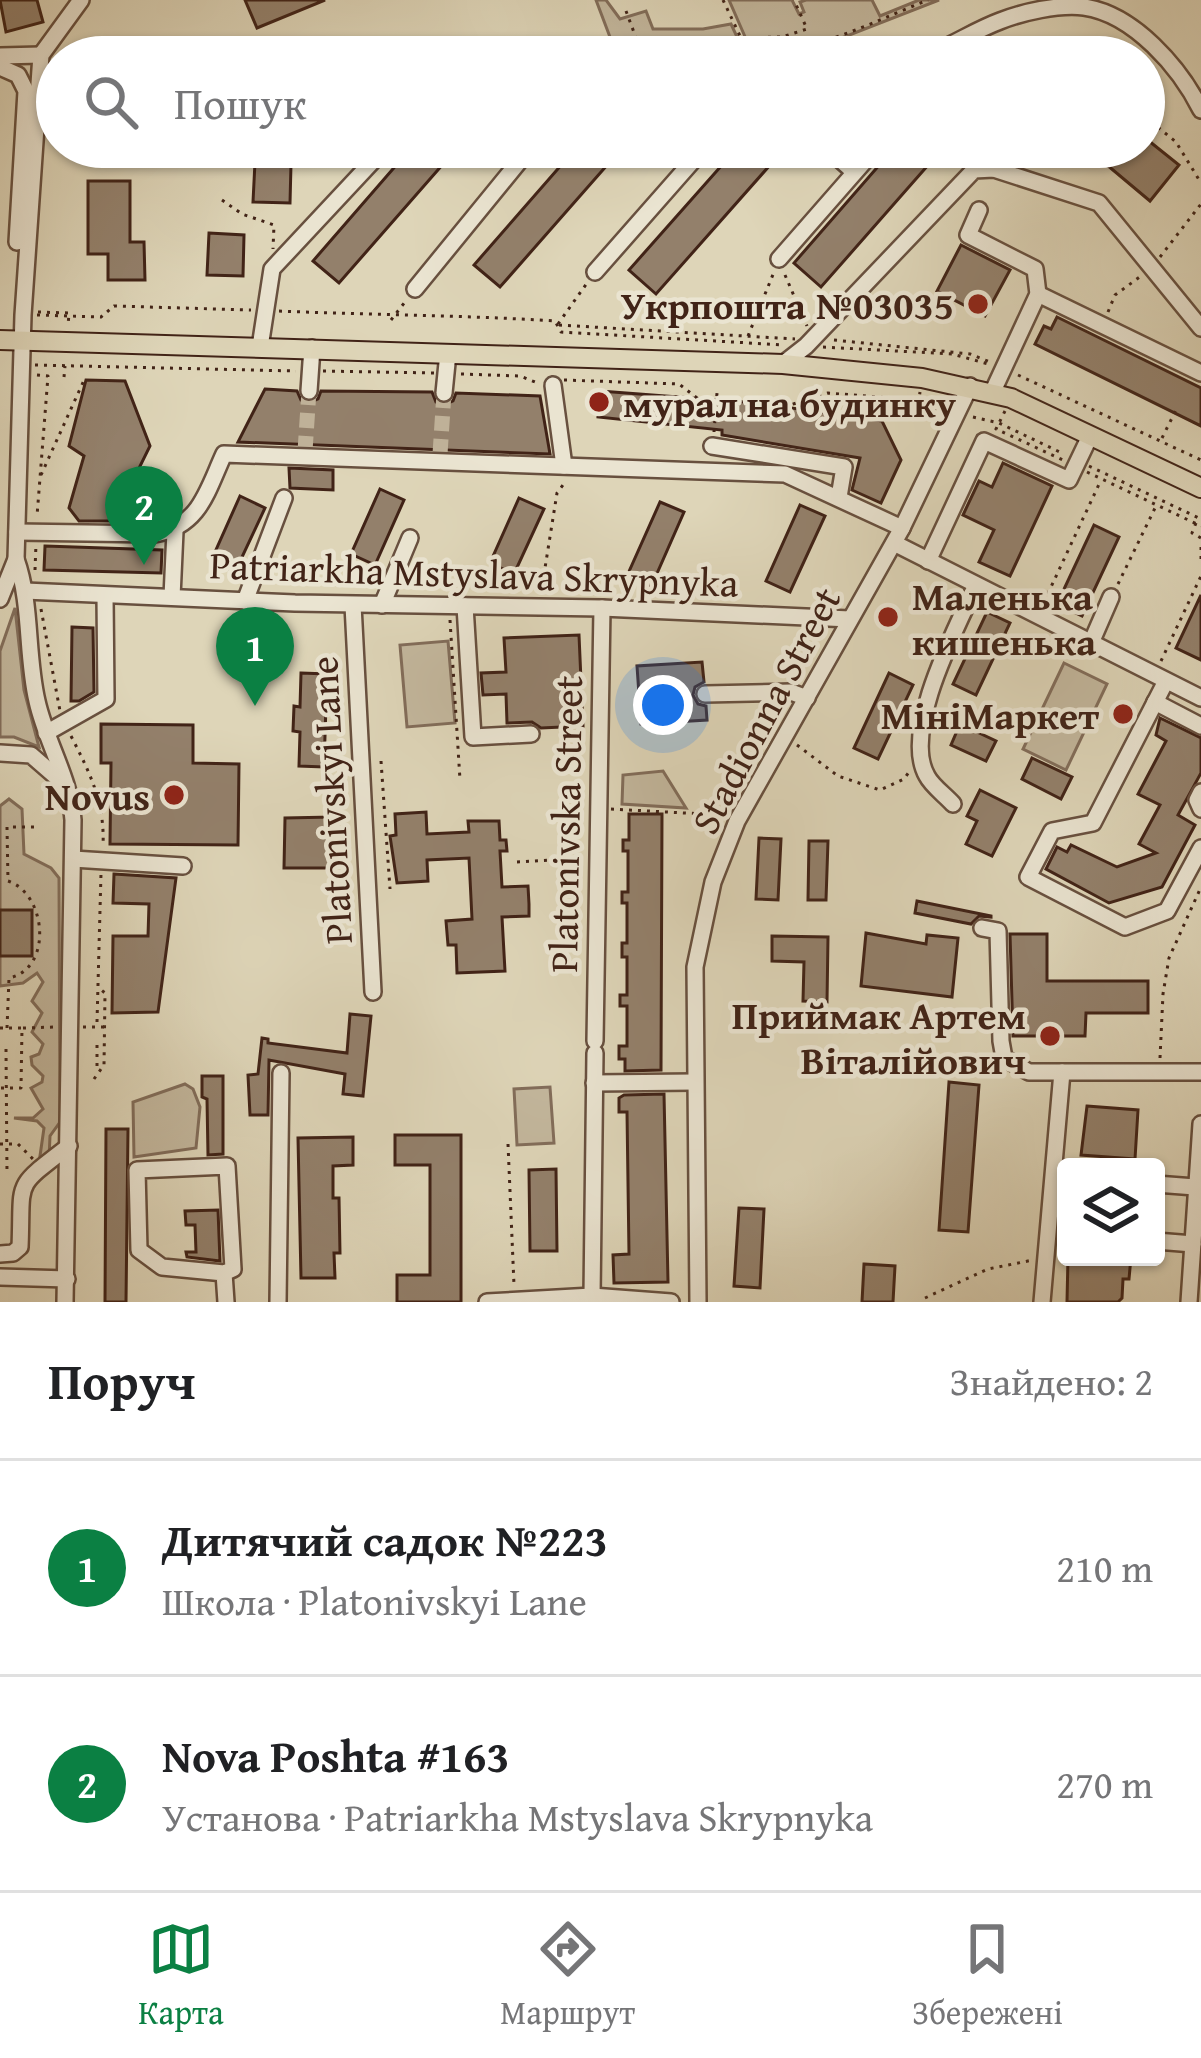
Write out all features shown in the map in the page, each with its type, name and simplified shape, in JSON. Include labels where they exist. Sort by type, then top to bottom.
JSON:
[{"type":"main road","points":[[0,340],[312,348],[447,363],[783,364],[970,386],[993,391],[1201,488]]},
{"type":"street","points":[[54,36],[81,0]]},
{"type":"street","points":[[968,36],[1047,9],[1085,7],[1140,36]]},
{"type":"street","points":[[0,56],[36,55]]},
{"type":"street","points":[[1165,57],[1185,78],[1201,110]]},
{"type":"street","points":[[0,67],[17,75],[26,91],[16,242]]},
{"type":"street","points":[[36,77],[21,159],[16,559],[25,591],[30,665],[46,733],[71,800],[65,1302]]},
{"type":"street","points":[[260,346],[272,268],[366,168]]},
{"type":"street","points":[[416,290],[514,168]]},
{"type":"street","points":[[595,272],[687,168]]},
{"type":"street","points":[[850,168],[854,172]]},
{"type":"street","points":[[779,259],[858,168]]},
{"type":"street","points":[[783,364],[813,339],[974,170],[994,169],[1099,203],[1201,328]]},
{"type":"street","points":[[980,210],[968,235],[1035,269],[1038,294],[993,391]]},
{"type":"street","points":[[1038,294],[1201,373]]},
{"type":"street","points":[[309,391],[312,348]]},
{"type":"street","points":[[444,393],[447,363]]},
{"type":"street","points":[[553,385],[564,466]]},
{"type":"street","name":"Stadionna Street","points":[[698,1302],[694,967],[713,882],[737,820],[898,536],[970,386]]},
{"type":"street","points":[[928,560],[985,441],[1069,480],[1090,436]]},
{"type":"street","points":[[712,446],[844,467],[839,497]]},
{"type":"street","points":[[17,532],[175,531],[197,511],[224,454],[440,457],[785,473],[839,497],[928,560],[1201,698]]},
{"type":"street","points":[[245,601],[284,498]]},
{"type":"street","points":[[172,597],[175,531]]},
{"type":"street","points":[[382,605],[410,538]]},
{"type":"street","points":[[0,598],[16,559]]},
{"type":"street","points":[[953,804],[926,775],[921,752],[930,685],[976,585]]},
{"type":"street","name":"Patriarkha Mstyslava Skrypnyka","points":[[25,591],[850,619]]},
{"type":"street","points":[[46,733],[106,699],[105,596]]},
{"type":"street","points":[[1091,643],[1111,597]]},
{"type":"street","name":"Platonivskyi Lane","points":[[352,605],[374,992]]},
{"type":"street","points":[[457,606],[473,736],[531,734]]},
{"type":"street","name":"Platonivska Street","points":[[592,1295],[602,608]]},
{"type":"street","points":[[1161,678],[1155,702],[1093,823],[1052,831],[1028,877],[1124,927],[1167,911],[1201,848]]},
{"type":"street","points":[[705,694],[791,692],[807,698]]},
{"type":"street","points":[[1155,702],[1201,726]]},
{"type":"street","points":[[0,753],[31,754],[67,788]]},
{"type":"street","points":[[1201,792],[1197,800],[1201,809]]},
{"type":"street","points":[[73,859],[183,866]]},
{"type":"street","points":[[982,928],[998,931],[1001,1041],[1004,1058],[1018,1069],[1201,1072]]},
{"type":"street","points":[[1060,1158],[1062,1072]]},
{"type":"street","points":[[278,1302],[281,1073]]},
{"type":"street","points":[[594,1083],[695,1082]]},
{"type":"street","points":[[1189,1302],[1201,1124]]},
{"type":"street","points":[[0,1253],[13,1253],[20,1247],[21,1191],[27,1179],[69,1146]]},
{"type":"street","points":[[227,1166],[233,1269],[224,1273],[162,1267],[139,1250],[137,1170],[227,1166]]},
{"type":"street","points":[[1165,1185],[1196,1187]]},
{"type":"street","points":[[1042,1302],[1057,1233]]},
{"type":"street","points":[[1165,1242],[1193,1244]]},
{"type":"street","points":[[224,1273],[226,1302]]},
{"type":"street","points":[[0,1276],[67,1279]]},
{"type":"street","points":[[487,1302],[592,1295],[671,1302]]},
{"type":"path","points":[[723,0],[740,36]]},
{"type":"path","points":[[785,36],[807,29],[794,0]]},
{"type":"path","points":[[833,36],[928,0]]},
{"type":"path","points":[[626,10],[635,36]]},
{"type":"path","points":[[1165,133],[1176,142],[1201,184]]},
{"type":"path","points":[[222,200],[242,214],[274,225],[272,268]]},
{"type":"path","points":[[1102,325],[1115,296],[1152,268],[1201,204]]},
{"type":"path","points":[[748,337],[779,259]]},
{"type":"path","points":[[779,259],[813,339]]},
{"type":"path","points":[[595,272],[557,325],[813,339],[970,354],[990,361]]},
{"type":"path","points":[[391,320],[416,290]]},
{"type":"path","points":[[65,365],[310,371],[447,363],[553,385],[562,379],[679,383],[697,398],[790,405],[828,393],[870,396],[999,423],[1198,521],[1192,533],[1201,538]]},
{"type":"path","points":[[35,576],[48,376]]},
{"type":"path","points":[[39,481],[85,378]]},
{"type":"path","points":[[712,446],[717,393]]},
{"type":"path","points":[[1162,440],[1178,406]]},
{"type":"path","points":[[1038,616],[1101,478]]},
{"type":"path","points":[[539,607],[556,493]]},
{"type":"path","points":[[1111,597],[1157,505]]},
{"type":"path","points":[[1201,547],[1201,562]]},
{"type":"path","points":[[1161,678],[1201,576]]},
{"type":"path","points":[[457,606],[460,780]]},
{"type":"path","points":[[796,745],[838,776],[880,790],[904,779],[921,752]]},
{"type":"path","points":[[381,760],[390,889]]},
{"type":"path","points":[[598,808],[737,820]]},
{"type":"path","points":[[8,881],[3,827],[36,827]]},
{"type":"path","points":[[518,862],[598,857]]},
{"type":"path","points":[[0,884],[8,881]]},
{"type":"path","points":[[0,977],[26,973],[38,957],[36,907],[29,893],[8,881]]},
{"type":"path","points":[[1160,1072],[1162,994],[1169,958],[1201,887]]},
{"type":"path","points":[[8,1028],[9,978]]},
{"type":"path","points":[[94,1079],[104,1065],[105,993],[98,987]]},
{"type":"path","points":[[97,1022],[98,997]]},
{"type":"path","points":[[0,1028],[22,1028],[21,1088],[3,1088]]},
{"type":"path","points":[[97,1039],[97,1066]]},
{"type":"path","points":[[6,1048],[7,1173]]},
{"type":"path","points":[[508,1144],[513,1293]]},
{"type":"path","points":[[926,1298],[988,1269],[1035,1259]]},
{"type":"shaded area","points":[[596,0],[606,0],[620,19],[646,11],[653,29],[731,24],[737,36],[610,36]]},
{"type":"shaded area","points":[[729,0],[792,0],[799,14],[804,12],[800,2],[806,0],[872,0],[880,16],[919,0],[939,0],[847,36],[745,36]]},
{"type":"shaded area","points":[[15,608],[24,690],[39,747],[0,737],[0,651]]},
{"type":"shaded area","points":[[448,641],[455,723],[407,727],[400,645]]},
{"type":"shaded area","points":[[1064,663],[1107,684],[1066,770],[1023,749]]},
{"type":"shaded area","points":[[663,771],[686,808],[622,804],[623,775]]},
{"type":"shaded area","points":[[9,799],[22,809],[24,854],[51,868],[59,878],[60,1122],[50,1136],[49,1159],[39,1163],[44,1128],[37,1121],[14,1118],[33,1118],[43,1109],[31,1088],[43,1076],[31,1057],[39,1054],[43,1044],[32,1032],[42,1013],[32,1001],[43,982],[37,973],[23,983],[0,986],[0,806]]},
{"type":"shaded area","points":[[185,1084],[193,1089],[200,1107],[196,1148],[134,1157],[133,1102]]},
{"type":"shaded area","points":[[550,1087],[554,1143],[517,1145],[514,1089]]},
{"type":"building","points":[[0,0],[37,0],[43,22],[6,32]]},
{"type":"building","points":[[245,0],[325,0],[257,28]]},
{"type":"building","points":[[1165,154],[1179,165],[1150,201],[1111,168],[1165,168]]},
{"type":"building","points":[[255,168],[291,168],[290,203],[253,202]]},
{"type":"building","points":[[394,168],[440,168],[339,283],[313,261]]},
{"type":"building","points":[[559,168],[605,168],[500,287],[474,265]]},
{"type":"building","points":[[719,168],[767,168],[656,294],[629,270]]},
{"type":"building","points":[[877,168],[926,168],[821,287],[794,263]]},
{"type":"building","points":[[88,181],[130,181],[130,242],[144,242],[145,280],[108,280],[108,254],[88,254]]},
{"type":"building","points":[[209,233],[244,235],[243,276],[207,275]]},
{"type":"building","points":[[961,245],[1010,270],[985,316],[937,291]]},
{"type":"building","points":[[1057,317],[1201,388],[1201,426],[1035,344],[1044,326],[1051,329]]},
{"type":"building","points":[[86,380],[125,381],[150,446],[113,521],[79,521],[69,508],[84,456],[69,446]]},
{"type":"building","points":[[265,389],[297,391],[309,403],[321,391],[432,392],[436,402],[444,405],[456,393],[540,396],[550,454],[238,442]]},
{"type":"building","points":[[600,391],[757,403],[882,421],[901,460],[881,503],[852,490],[860,458],[722,435],[722,430],[598,417]]},
{"type":"building","points":[[1003,463],[1052,486],[1010,576],[979,562],[994,530],[963,515],[979,481],[992,487]]},
{"type":"building","points":[[289,468],[333,470],[333,490],[290,488]]},
{"type":"building","points":[[380,489],[404,500],[375,565],[351,554]]},
{"type":"building","points":[[240,496],[265,508],[235,572],[211,561]]},
{"type":"building","points":[[519,498],[544,509],[514,574],[490,563]]},
{"type":"building","points":[[660,502],[684,512],[651,587],[627,576]]},
{"type":"building","points":[[800,505],[825,516],[790,592],[766,581]]},
{"type":"building","points":[[1094,525],[1119,537],[1082,616],[1057,604]]},
{"type":"building","points":[[45,546],[162,550],[161,573],[44,570]]},
{"type":"building","points":[[1201,595],[1201,660],[1176,648]]},
{"type":"building","points":[[987,612],[1010,623],[976,695],[953,684]]},
{"type":"building","points":[[72,627],[93,628],[94,692],[79,701],[71,701]]},
{"type":"building","points":[[579,635],[583,726],[541,728],[532,722],[507,723],[506,694],[483,695],[481,673],[506,672],[504,638]]},
{"type":"building","points":[[702,662],[704,682],[695,687],[693,695],[698,704],[706,706],[707,720],[641,724],[637,666]]},
{"type":"building","points":[[301,673],[327,674],[324,767],[299,766],[300,732],[293,731],[294,706],[300,707]]},
{"type":"building","points":[[889,673],[913,685],[878,759],[854,748]]},
{"type":"building","points":[[1160,718],[1201,738],[1201,773],[1178,815],[1195,825],[1162,887],[1109,903],[1046,869],[1057,847],[1067,852],[1071,845],[1117,867],[1156,853],[1139,844],[1160,805],[1138,794],[1166,741],[1156,735]]},
{"type":"building","name":"Novus","points":[[101,724],[193,725],[193,763],[239,764],[238,845],[110,844],[111,763],[101,763]]},
{"type":"building","points":[[960,724],[996,741],[986,761],[951,745]]},
{"type":"building","points":[[1032,758],[1072,777],[1061,799],[1022,779]]},
{"type":"building","points":[[980,790],[1016,808],[992,856],[966,844],[977,821],[967,816]]},
{"type":"building","points":[[426,812],[427,834],[469,832],[468,821],[499,821],[500,840],[506,840],[507,851],[500,851],[502,887],[528,886],[529,904],[529,916],[502,917],[505,971],[457,973],[456,945],[448,945],[446,921],[472,919],[469,858],[427,860],[428,881],[397,883],[390,836],[396,835],[395,814]]},
{"type":"building","points":[[629,814],[662,814],[661,1070],[625,1071],[625,1059],[619,1059],[619,1046],[627,1046],[627,1006],[620,1006],[620,995],[627,995],[627,957],[622,957],[622,943],[627,943],[627,903],[622,903],[622,892],[628,892],[628,851],[623,851],[623,840],[629,840]]},
{"type":"building","points":[[332,817],[332,868],[284,868],[285,818]]},
{"type":"building","points":[[759,838],[781,839],[778,900],[756,899]]},
{"type":"building","points":[[809,841],[828,841],[826,900],[808,900]]},
{"type":"building","points":[[114,874],[176,878],[158,1012],[112,1013],[113,936],[148,936],[149,904],[113,903]]},
{"type":"building","points":[[917,901],[991,917],[979,916],[971,924],[915,913]]},
{"type":"building","points":[[0,910],[32,910],[32,956],[0,956]]},
{"type":"building","points":[[866,933],[926,944],[927,935],[958,938],[952,997],[861,986]]},
{"type":"building","points":[[1010,934],[1047,934],[1047,981],[1148,981],[1148,1013],[1086,1013],[1085,1036],[1013,1036]]},
{"type":"building","points":[[772,936],[828,937],[827,1002],[803,1001],[804,962],[772,961]]},
{"type":"building","points":[[350,1014],[371,1016],[363,1096],[343,1094],[345,1074],[269,1060],[268,1115],[250,1115],[248,1075],[258,1074],[262,1038],[268,1043],[347,1053]]},
{"type":"building","points":[[202,1076],[223,1076],[223,1154],[208,1155]]},
{"type":"building","points":[[949,1082],[979,1085],[968,1232],[939,1230]]},
{"type":"building","points":[[664,1094],[668,1282],[614,1283],[613,1255],[629,1254],[627,1112],[619,1112],[619,1098]]},
{"type":"building","points":[[1087,1106],[1138,1110],[1135,1158],[1081,1155]]},
{"type":"building","points":[[106,1129],[128,1129],[126,1302],[105,1302]]},
{"type":"building","points":[[395,1135],[461,1135],[461,1302],[397,1302],[397,1275],[430,1275],[430,1165],[395,1165]]},
{"type":"building","points":[[353,1137],[353,1165],[333,1166],[340,1253],[334,1253],[335,1278],[301,1278],[298,1138]]},
{"type":"building","points":[[556,1169],[557,1251],[530,1251],[529,1170]]},
{"type":"building","points":[[739,1208],[764,1209],[760,1288],[734,1286]]},
{"type":"building","points":[[218,1210],[220,1261],[187,1257],[186,1252],[196,1252],[195,1225],[186,1225],[185,1211]]},
{"type":"building","points":[[864,1264],[895,1266],[893,1302],[862,1302]]},
{"type":"building","points":[[1068,1266],[1130,1266],[1118,1302],[1067,1302]]},
{"type":"tunnel","points":[[305,451],[309,391]]},
{"type":"tunnel","points":[[440,454],[444,393]]},
{"type":"place","name":"Укрпошта №03035","points":[[978,304]]},
{"type":"place","name":"мурал на будинку","points":[[599,402]]},
{"type":"place","name":"Nova Poshta #163","points":[[144,565]]},
{"type":"place","name":"Маленька кишенька","points":[[888,617]]},
{"type":"place","name":"Дитячий садок №223","points":[[255,706]]},
{"type":"place","name":"МініМаркет","points":[[1123,714]]},
{"type":"place","name":"Novus","points":[[174,795]]},
{"type":"place","name":"Приймак Артем Віталійович","points":[[1050,1036]]}]
